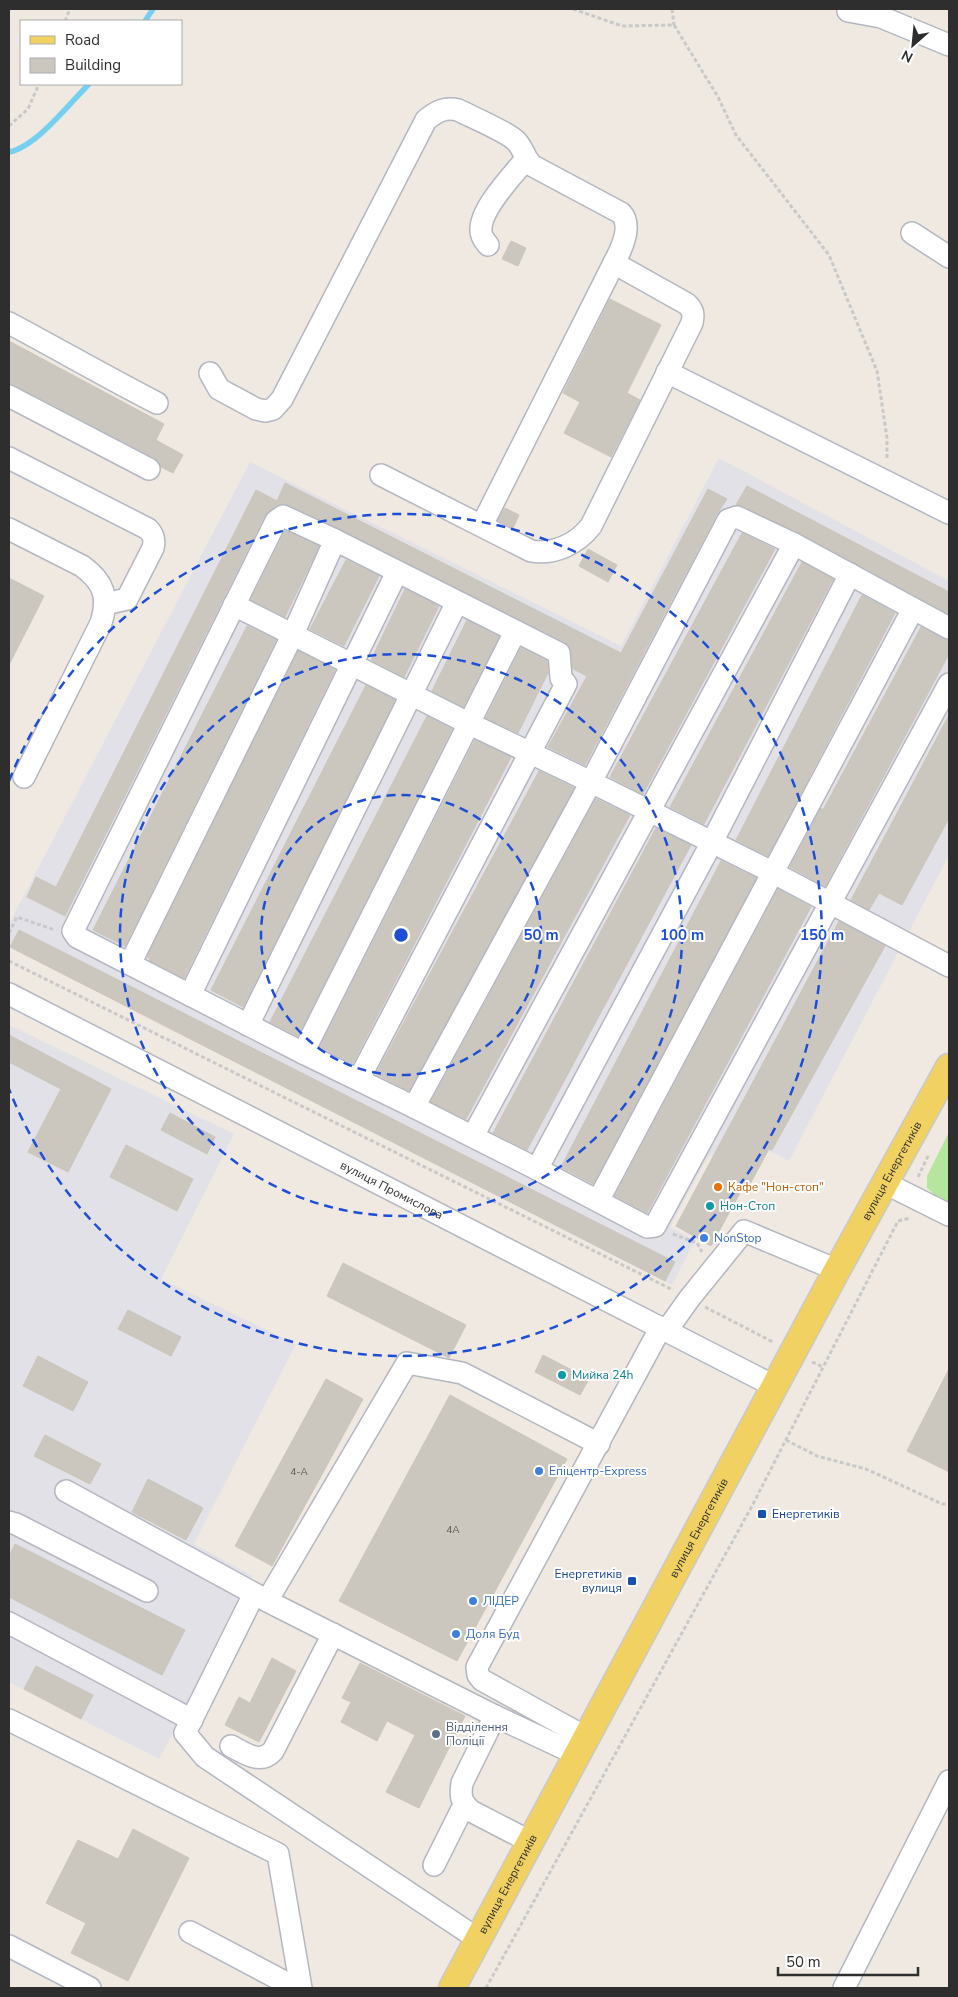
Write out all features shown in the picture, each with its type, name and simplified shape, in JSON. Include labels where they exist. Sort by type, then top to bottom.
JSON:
[{"type":"main road","name":"вулиця Енергетиків","points":[[452,1988],[836,1270],[949,1068]]},
{"type":"street","points":[[848,11],[881,17],[949,45]]},
{"type":"street","points":[[210,373],[219,389],[256,409],[265,411],[273,409],[282,399],[426,120],[437,111],[450,108],[458,110],[514,138],[523,150],[526,159],[540,170],[617,210],[626,220],[622,247],[482,525]]},
{"type":"street","points":[[488,246],[481,234],[482,223],[495,196],[526,159]]},
{"type":"street","points":[[912,233],[949,257]]},
{"type":"street","points":[[381,475],[524,548],[538,552],[560,550],[580,537],[591,526],[694,316],[692,309],[687,304],[614,263]]},
{"type":"street","points":[[9,323],[156,403]]},
{"type":"street","points":[[668,372],[949,513]]},
{"type":"street","points":[[9,396],[149,469]]},
{"type":"street","points":[[9,458],[148,529],[153,534],[154,548],[127,599],[105,604]]},
{"type":"street","points":[[414,1107],[591,782],[728,520],[737,517],[794,544],[949,628]]},
{"type":"street","points":[[359,1079],[566,684],[561,678],[559,652],[515,632],[335,540],[288,518],[279,518],[73,926],[74,935],[303,1053],[473,1136],[651,1228],[658,1223],[949,684]]},
{"type":"street","points":[[9,529],[82,566],[100,584],[105,604],[101,623],[24,777]]},
{"type":"street","points":[[130,964],[293,634],[335,540]]},
{"type":"street","points":[[473,1136],[794,544]]},
{"type":"street","points":[[190,995],[397,572]]},
{"type":"street","points":[[537,1169],[712,842],[850,574]]},
{"type":"street","points":[[248,1025],[457,602]]},
{"type":"street","points":[[234,604],[468,723],[772,872],[949,966]]},
{"type":"street","points":[[598,1200],[913,609]]},
{"type":"street","points":[[303,1053],[515,632]]},
{"type":"street","name":"вулиця Промислова","points":[[9,994],[774,1386]]},
{"type":"street","points":[[885,1184],[949,1215]]},
{"type":"street","points":[[583,1746],[482,1680],[478,1674],[477,1667],[598,1444],[664,1328],[744,1231],[836,1270]]},
{"type":"street","points":[[478,1939],[205,1758],[185,1733],[260,1597],[407,1363],[462,1373],[598,1444]]},
{"type":"street","points":[[66,1491],[260,1597],[495,1716],[583,1746]]},
{"type":"street","points":[[9,1522],[147,1591]]},
{"type":"street","points":[[9,1623],[192,1720]]},
{"type":"street","points":[[231,1746],[261,1759],[273,1751],[333,1634]]},
{"type":"street","points":[[495,1716],[462,1783],[460,1794],[464,1805],[486,1820],[531,1842]]},
{"type":"street","points":[[9,1720],[278,1854],[302,1988]]},
{"type":"street","points":[[844,1988],[949,1781]]},
{"type":"street","points":[[434,1865],[464,1805]]},
{"type":"street","points":[[190,1932],[296,1988]]},
{"type":"street","points":[[9,1946],[90,1988]]},
{"type":"path","points":[[574,9],[622,26],[674,25]]},
{"type":"path","points":[[672,9],[674,25],[718,97],[736,135],[829,255],[877,371],[887,438],[887,481]]},
{"type":"path","points":[[9,126],[28,110],[39,85]]},
{"type":"path","points":[[9,933],[17,917],[77,937]]},
{"type":"path","points":[[9,961],[822,1367]]},
{"type":"path","points":[[486,1988],[786,1440],[898,1221],[932,1148]]},
{"type":"path","points":[[898,1221],[918,1216]]},
{"type":"path","points":[[651,1228],[682,1236],[697,1243],[702,1250],[703,1257]]},
{"type":"path","points":[[786,1440],[817,1456],[866,1469],[942,1504],[949,1504]]},
{"type":"shaded area","points":[[719,458],[949,581],[949,855],[789,1161],[746,1139],[731,1166],[709,1155],[670,1227],[695,1240],[672,1285],[9,944],[9,924],[250,462],[621,646]]},
{"type":"shaded area","points":[[9,1025],[234,1134],[161,1279],[296,1344],[194,1544],[253,1576],[159,1759],[9,1682]]},
{"type":"green space","points":[[949,1132],[949,1202],[935,1195],[927,1188],[927,1176]]},
{"type":"building","points":[[511,241],[526,248],[518,266],[502,259]]},
{"type":"building","points":[[610,299],[661,325],[627,393],[640,400],[611,457],[564,433],[580,402],[563,393]]},
{"type":"building","points":[[9,341],[164,424],[156,440],[183,455],[173,473],[161,467],[155,458],[15,385],[9,384]]},
{"type":"building","points":[[285,483],[621,653],[708,489],[727,499],[717,514],[585,765],[548,747],[587,676],[573,669],[571,652],[565,642],[340,529],[288,505],[281,504],[276,506],[265,515],[65,916],[27,897],[36,877],[56,887],[256,490],[277,501]]},
{"type":"building","points":[[747,486],[949,592],[949,614],[799,533],[742,506],[736,505]]},
{"type":"building","points":[[505,508],[519,515],[513,528],[498,520]]},
{"type":"building","points":[[285,531],[319,546],[285,617],[251,600]]},
{"type":"building","points":[[742,533],[775,549],[643,794],[610,777]]},
{"type":"building","points":[[588,549],[617,565],[608,582],[579,566]]},
{"type":"building","points":[[346,560],[379,576],[344,646],[310,629]]},
{"type":"building","points":[[802,562],[833,579],[704,824],[670,807]]},
{"type":"building","points":[[9,578],[44,596],[9,665]]},
{"type":"building","points":[[405,589],[439,606],[404,677],[371,660]]},
{"type":"building","points":[[862,595],[895,613],[768,856],[736,840]]},
{"type":"building","points":[[467,620],[499,637],[463,707],[432,691]]},
{"type":"building","points":[[247,626],[276,640],[125,946],[93,930]]},
{"type":"building","points":[[921,627],[949,640],[949,654],[825,886],[790,867],[821,808],[823,810]]},
{"type":"building","points":[[521,648],[547,661],[548,673],[518,733],[486,718]]},
{"type":"building","points":[[298,651],[335,670],[184,978],[149,960],[147,957]]},
{"type":"building","points":[[366,685],[395,700],[243,1007],[211,990]]},
{"type":"building","points":[[949,715],[949,818],[902,905],[879,893],[869,910],[851,900]]},
{"type":"building","points":[[427,716],[452,729],[298,1036],[270,1022]]},
{"type":"building","points":[[475,740],[511,757],[353,1063],[320,1047]]},
{"type":"building","points":[[539,771],[574,788],[409,1091],[376,1074]]},
{"type":"building","points":[[596,799],[630,815],[466,1119],[431,1102]]},
{"type":"building","points":[[656,828],[691,845],[527,1150],[493,1133]]},
{"type":"building","points":[[721,861],[756,878],[593,1184],[561,1167]]},
{"type":"building","points":[[778,889],[811,907],[647,1213],[615,1196]]},
{"type":"building","points":[[839,921],[885,946],[772,1150],[769,1149],[749,1186],[745,1184],[711,1246],[676,1226]]},
{"type":"building","points":[[19,930],[675,1262],[665,1281],[10,947]]},
{"type":"building","points":[[9,1035],[111,1089],[68,1172],[28,1152],[61,1089],[9,1062]]},
{"type":"building","points":[[170,1113],[215,1137],[207,1154],[161,1130]]},
{"type":"building","points":[[126,1145],[193,1179],[177,1211],[110,1177]]},
{"type":"building","points":[[343,1263],[466,1325],[449,1358],[327,1296]]},
{"type":"building","points":[[128,1310],[181,1337],[171,1356],[118,1329]]},
{"type":"building","name":"Мийка 24һ","points":[[543,1355],[589,1379],[580,1395],[535,1372]]},
{"type":"building","points":[[38,1356],[88,1382],[73,1411],[23,1386]]},
{"type":"building","points":[[949,1369],[949,1472],[907,1451]]},
{"type":"building","points":[[326,1379],[363,1399],[272,1566],[235,1546]]},
{"type":"building","points":[[450,1395],[567,1459],[457,1661],[339,1601]]},
{"type":"building","points":[[45,1435],[101,1464],[90,1484],[34,1456]]},
{"type":"building","points":[[148,1479],[203,1508],[186,1540],[132,1512]]},
{"type":"building","points":[[15,1544],[185,1630],[162,1675],[9,1597],[9,1557]]},
{"type":"building","points":[[272,1658],[296,1671],[259,1742],[225,1725],[239,1697],[250,1703]]},
{"type":"building","name":"Відділення Поліції","points":[[360,1663],[465,1716],[419,1808],[386,1792],[415,1735],[387,1721],[377,1741],[341,1722],[351,1702],[342,1698]]},
{"type":"building","points":[[36,1666],[93,1695],[81,1719],[24,1689]]},
{"type":"building","points":[[133,1829],[189,1858],[128,1981],[71,1953],[86,1923],[46,1903],[78,1840],[118,1859]]},
{"type":"waterway","points":[[146,20],[153,9]]},
{"type":"waterway","points":[[9,152],[30,142],[41,134],[88,85]]},
{"type":"place","name":"Кафе \"Нон-стоп\"","points":[[718,1187]]},
{"type":"place","name":"Нон-Стоп","points":[[710,1206]]},
{"type":"place","name":"NonStop","points":[[704,1238]]},
{"type":"place","name":"Мийка 24һ","points":[[562,1375]]},
{"type":"place","name":"Епіцентр-Express","points":[[539,1471]]},
{"type":"place","name":"Енергетиків","points":[[762,1514]]},
{"type":"place","name":"Енергетиків вулиця","points":[[632,1581]]},
{"type":"place","name":"ЛІДЕР","points":[[473,1601]]},
{"type":"place","name":"Доля Буд","points":[[456,1634]]},
{"type":"place","name":"Відділення Поліції","points":[[436,1734]]}]
